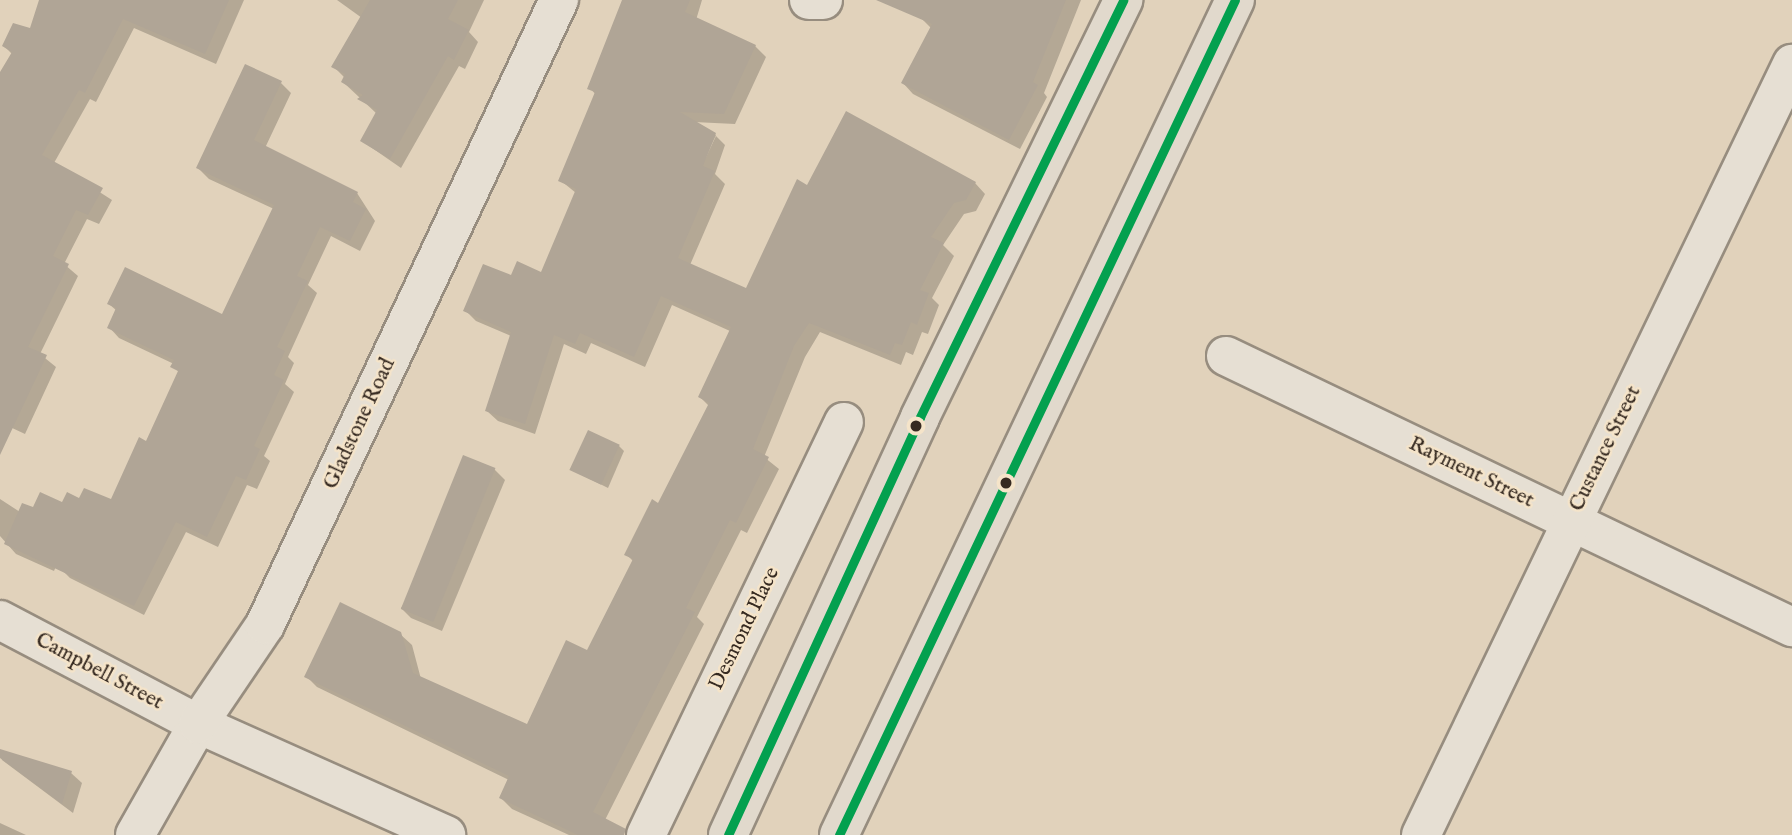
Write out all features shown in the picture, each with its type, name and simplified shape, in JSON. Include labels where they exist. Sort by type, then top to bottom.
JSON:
[{"type":"highway","points":[[728,835],[920,417],[1123,0]]},
{"type":"highway","points":[[839,835],[1235,0]]},
{"type":"street","name":"Gladstone Road","points":[[135,835],[198,723],[265,625],[559,0]]},
{"type":"street","points":[[809,0],[823,0]]},
{"type":"street","name":"Custance Street","points":[[1421,835],[1792,64]]},
{"type":"street","name":"Rayment Street","points":[[1226,356],[1792,627]]},
{"type":"street","name":"Desmond Place","points":[[646,835],[844,422]]},
{"type":"street","name":"Campbell Street","points":[[0,620],[198,723]]},
{"type":"street","points":[[198,723],[446,835]]},
{"type":"building","points":[[39,0],[229,0],[205,54],[123,19],[85,93],[79,90],[42,155],[103,188],[88,215],[76,210],[53,256],[69,264],[28,347],[47,355],[0,455],[0,72],[12,52],[2,46],[13,23],[30,28]]},
{"type":"building","points":[[370,0],[458,0],[448,19],[469,30],[454,60],[448,56],[390,159],[360,141],[377,110],[357,99],[363,95],[341,82],[345,74],[331,67]]},
{"type":"building","points":[[622,0],[690,0],[685,12],[756,45],[724,114],[680,112],[716,133],[703,166],[715,171],[678,258],[746,288],[797,179],[807,185],[846,111],[976,182],[966,200],[954,203],[931,237],[944,243],[920,290],[929,293],[917,325],[911,322],[902,345],[895,343],[890,355],[809,323],[794,346],[753,449],[769,457],[736,523],[730,520],[686,608],[695,612],[593,812],[626,829],[624,835],[578,835],[499,798],[509,776],[304,677],[340,602],[401,632],[413,673],[527,724],[566,640],[587,650],[633,559],[624,555],[652,499],[658,503],[709,403],[698,397],[731,327],[661,296],[634,357],[580,333],[575,344],[554,335],[525,424],[485,411],[511,332],[463,311],[483,264],[511,275],[517,261],[541,272],[576,189],[558,181],[595,92],[587,89]]},
{"type":"building","points":[[876,0],[1066,0],[1033,82],[1038,85],[1009,140],[901,83],[932,24]]},
{"type":"building","points":[[245,64],[282,81],[254,140],[358,192],[353,202],[366,209],[350,241],[320,227],[297,276],[308,281],[277,347],[285,351],[274,375],[284,380],[254,446],[260,449],[246,480],[236,476],[207,537],[176,522],[134,606],[4,544],[22,503],[33,507],[40,492],[62,502],[67,492],[79,498],[84,488],[111,499],[139,437],[146,441],[178,371],[170,367],[174,360],[107,328],[116,308],[107,304],[125,267],[222,314],[274,205],[196,168]]},
{"type":"building","points":[[588,430],[620,445],[601,485],[569,470]]},
{"type":"building","points":[[463,455],[495,468],[433,622],[401,609]]},
{"type":"building","points":[[0,749],[72,771],[62,804],[0,758]]},
{"type":"transit line","points":[[728,835],[920,417],[1123,0]]},
{"type":"transit line","points":[[839,835],[1235,0]]}]
